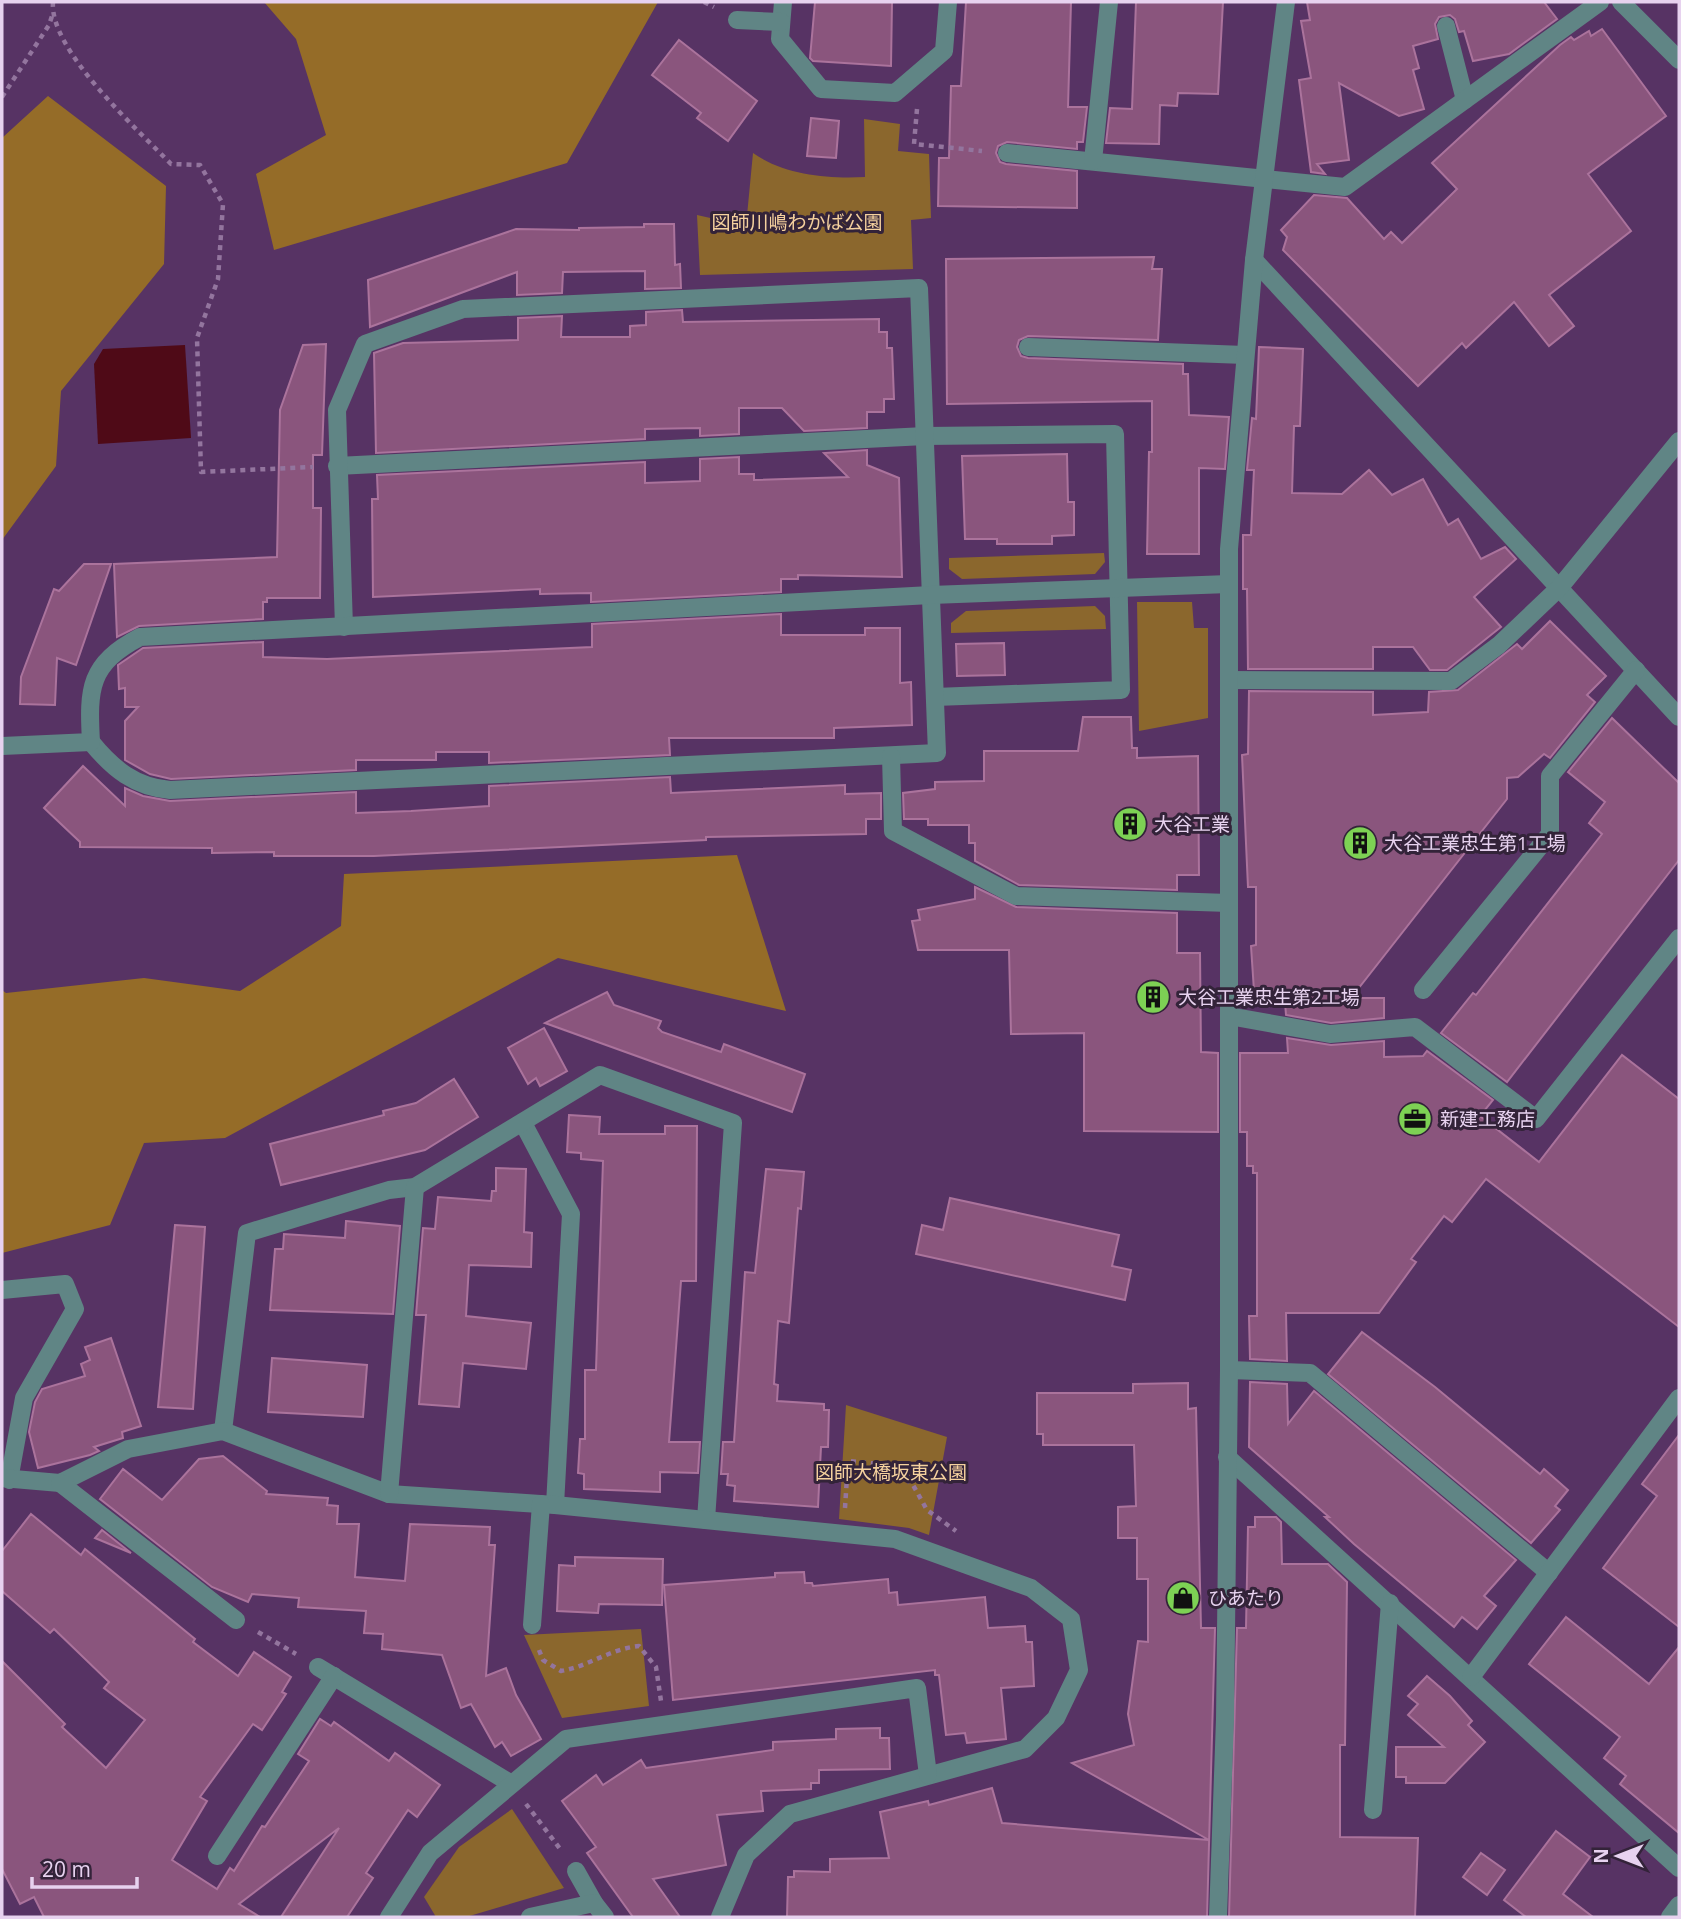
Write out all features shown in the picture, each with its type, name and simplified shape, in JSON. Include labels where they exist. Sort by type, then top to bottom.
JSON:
[{"type":"street","points":[[783,2],[780,39],[821,89],[895,93],[944,51],[948,2]]},
{"type":"street","points":[[1093,161],[1109,2]]},
{"type":"street","points":[[1218,1917],[1225,1719],[1229,1370],[1230,584],[1254,260],[1286,2]]},
{"type":"street","points":[[1007,153],[1345,187],[1600,2]]},
{"type":"street","points":[[1621,2],[1679,60]]},
{"type":"street","points":[[737,20],[781,22]]},
{"type":"street","points":[[1446,26],[1465,100]]},
{"type":"street","points":[[1254,260],[1679,717]]},
{"type":"street","points":[[345,627],[337,410],[365,344],[463,309],[919,288],[925,436],[931,595],[935,697],[937,753],[170,790],[148,788],[128,778],[106,761],[91,742],[89,705],[95,677],[115,651],[140,638],[345,627],[931,595],[1230,584]]},
{"type":"street","points":[[1028,347],[1245,355]]},
{"type":"street","points":[[337,466],[925,436],[1115,433],[1121,690],[935,697]]},
{"type":"street","points":[[1230,680],[1451,681],[1499,645],[1560,587],[1679,441]]},
{"type":"street","points":[[1423,989],[1550,834],[1550,776],[1636,670]]},
{"type":"street","points":[[2,746],[91,742]]},
{"type":"street","points":[[891,756],[893,831],[1016,896],[1230,903]]},
{"type":"street","points":[[1230,1016],[1330,1034],[1415,1027],[1536,1119],[1679,938]]},
{"type":"street","points":[[223,1431],[247,1233],[389,1190],[415,1187],[600,1075],[733,1124],[706,1520]]},
{"type":"street","points":[[523,1123],[571,1214],[548,1505],[532,1625]]},
{"type":"street","points":[[389,1494],[415,1187]]},
{"type":"street","points":[[2,1290],[65,1284],[75,1309],[24,1398],[5,1479],[60,1483],[128,1449],[223,1431],[389,1494],[548,1505],[895,1539],[1031,1588],[1071,1619],[1079,1670],[1056,1718],[1025,1749],[790,1814],[746,1855],[720,1917]]},
{"type":"street","points":[[1229,1370],[1310,1373],[1549,1573]]},
{"type":"street","points":[[1471,1678],[1679,1398]]},
{"type":"street","points":[[1227,1457],[1679,1868]]},
{"type":"street","points":[[60,1483],[236,1620]]},
{"type":"street","points":[[1373,1810],[1390,1603]]},
{"type":"street","points":[[217,1856],[326,1671],[510,1783]]},
{"type":"street","points":[[389,1917],[430,1853],[510,1783],[566,1740],[917,1688],[928,1775]]},
{"type":"street","points":[[530,1917],[600,1910],[576,1871]]},
{"type":"street","points":[[1670,1917],[1679,1905]]},
{"type":"path","points":[[2,97],[49,25],[53,2]]},
{"type":"path","points":[[52,16],[91,84],[171,164],[200,165],[223,204],[218,279],[197,338],[201,472],[337,466]]},
{"type":"path","points":[[921,71],[914,145],[1007,153]]},
{"type":"path","points":[[843,1534],[848,1461],[887,1465],[913,1485],[927,1510],[966,1536]]},
{"type":"path","points":[[236,1620],[326,1671]]},
{"type":"path","points":[[542,1660],[561,1671],[582,1667],[606,1653],[639,1646],[656,1667],[665,1724]]},
{"type":"path","points":[[510,1783],[576,1871]]},
{"type":"green space","name":"図師川嶋わかば公園","points":[[864,119],[900,124],[898,151],[929,154],[931,218],[911,220],[913,269],[700,275],[697,215],[746,226],[753,153],[792,171],[836,177],[865,177]]},
{"type":"green space","points":[[1104,553],[1105,562],[1095,574],[962,579],[949,569],[949,558]]},
{"type":"green space","points":[[1137,602],[1192,602],[1194,628],[1208,628],[1208,718],[1139,731]]},
{"type":"green space","points":[[1095,606],[1105,616],[1106,629],[951,633],[951,623],[966,611]]},
{"type":"green space","name":"図師大橋坂東公園","points":[[846,1405],[947,1437],[929,1535],[909,1528],[839,1519]]},
{"type":"green space","points":[[641,1629],[649,1706],[562,1718],[524,1635]]},
{"type":"green space","points":[[512,1809],[564,1888],[466,1917],[436,1917],[424,1897],[459,1847]]},
{"type":"shaded area","points":[[264,2],[658,2],[567,163],[274,250],[256,174],[326,135],[296,39]]},
{"type":"shaded area","points":[[48,96],[166,186],[164,264],[61,391],[56,466],[2,540],[2,138]]},
{"type":"shaded area","points":[[185,345],[191,438],[98,444],[94,364],[103,349]]},
{"type":"shaded area","points":[[737,855],[786,1011],[558,958],[225,1138],[144,1143],[110,1225],[2,1253],[2,990],[6,993],[144,978],[240,991],[341,926],[344,874]]},
{"type":"building","points":[[815,2],[892,2],[891,66],[813,61],[810,58]]},
{"type":"building","points":[[966,2],[1071,2],[1068,107],[1087,107],[1083,142],[1077,142],[1077,149],[1007,142],[998,146],[996,153],[1000,162],[1006,164],[1077,171],[1077,208],[938,206],[939,158],[949,158],[951,86],[961,86]]},
{"type":"building","points":[[1136,2],[1223,2],[1218,94],[1178,93],[1177,106],[1160,105],[1159,144],[1106,143],[1110,108],[1132,109]]},
{"type":"building","points":[[1307,2],[1544,2],[1557,19],[1509,54],[1473,61],[1464,31],[1459,32],[1455,19],[1450,15],[1439,17],[1435,24],[1438,39],[1413,46],[1419,68],[1413,70],[1424,109],[1399,116],[1339,83],[1349,160],[1317,164],[1325,174],[1311,172],[1299,80],[1311,78],[1301,21],[1310,20]]},
{"type":"building","points":[[1602,29],[1666,116],[1588,174],[1631,231],[1549,295],[1574,326],[1549,346],[1514,302],[1466,348],[1462,343],[1418,386],[1283,250],[1287,237],[1281,230],[1314,195],[1347,198],[1384,239],[1391,232],[1402,243],[1457,189],[1432,163],[1560,45],[1571,37],[1574,40],[1589,31],[1591,36]]},
{"type":"building","points":[[679,40],[757,101],[728,141],[697,118],[701,113],[652,75]]},
{"type":"building","points":[[811,118],[839,121],[836,158],[807,156]]},
{"type":"building","points":[[644,224],[674,224],[675,265],[680,264],[681,288],[645,289],[645,271],[563,272],[562,293],[517,295],[517,272],[370,327],[368,280],[516,229],[579,230],[644,227]]},
{"type":"building","points":[[1154,257],[1152,269],[1162,269],[1158,340],[1028,336],[1019,340],[1017,347],[1021,356],[1028,358],[1183,364],[1183,374],[1188,374],[1189,415],[1229,417],[1225,469],[1199,468],[1199,554],[1147,554],[1152,401],[947,404],[946,259]]},
{"type":"building","points":[[682,310],[683,322],[879,319],[879,332],[887,332],[887,348],[892,348],[894,399],[884,399],[884,412],[867,412],[867,428],[804,431],[782,408],[739,408],[739,434],[700,436],[700,428],[645,429],[645,439],[376,453],[374,353],[403,343],[518,340],[518,318],[562,316],[561,337],[630,337],[630,326],[646,325],[646,312]]},
{"type":"building","points":[[326,344],[322,455],[313,455],[313,508],[321,508],[320,598],[267,598],[267,602],[263,602],[263,619],[139,626],[117,637],[114,564],[277,557],[280,410],[303,345]]},
{"type":"building","points":[[1259,347],[1303,349],[1300,426],[1294,426],[1292,493],[1342,494],[1369,470],[1392,495],[1423,479],[1448,525],[1458,519],[1481,559],[1505,547],[1516,559],[1474,597],[1501,627],[1447,670],[1430,670],[1413,647],[1373,647],[1373,669],[1248,669],[1243,535],[1251,535],[1254,470],[1247,470],[1252,418],[1256,419]]},
{"type":"building","points":[[867,450],[867,465],[899,478],[902,577],[798,575],[798,579],[781,579],[781,592],[591,602],[591,593],[540,594],[540,589],[373,597],[372,499],[378,499],[377,475],[645,462],[645,483],[700,481],[700,459],[739,457],[739,474],[754,474],[754,480],[848,477],[824,453]]},
{"type":"building","points":[[1067,454],[1068,502],[1074,502],[1074,535],[1052,536],[1052,544],[997,544],[997,539],[965,539],[962,456]]},
{"type":"building","points":[[84,564],[111,564],[76,665],[57,658],[55,705],[20,704],[21,677],[54,589],[59,591]]},
{"type":"building","points":[[781,614],[781,635],[865,635],[865,628],[900,628],[900,683],[911,682],[912,725],[834,728],[834,738],[669,738],[670,755],[489,763],[489,752],[436,752],[436,760],[356,760],[356,770],[171,779],[150,774],[125,760],[125,721],[138,707],[125,707],[125,688],[119,689],[118,665],[143,648],[263,642],[263,657],[327,659],[592,647],[592,624]]},
{"type":"building","points":[[1550,621],[1606,676],[1587,695],[1595,702],[1550,758],[1544,754],[1518,777],[1507,778],[1507,799],[1351,998],[1384,998],[1384,1018],[1331,1023],[1286,1015],[1284,990],[1254,991],[1251,946],[1256,945],[1256,887],[1248,887],[1242,755],[1248,754],[1249,691],[1373,692],[1373,715],[1428,712],[1429,692],[1458,690],[1517,644],[1522,649]]},
{"type":"building","points":[[1004,643],[1005,675],[957,676],[956,644]]},
{"type":"building","points":[[1083,717],[1131,717],[1132,748],[1137,748],[1137,758],[1198,756],[1199,875],[1177,875],[1177,890],[1019,885],[975,861],[975,843],[969,843],[969,825],[928,825],[928,819],[904,819],[903,793],[935,789],[935,782],[984,781],[984,751],[1078,751]]},
{"type":"building","points":[[1612,718],[1679,783],[1679,860],[1507,1082],[1441,1033],[1473,993],[1476,995],[1602,834],[1589,823],[1605,802],[1568,772]]},
{"type":"building","points":[[83,766],[125,806],[125,788],[143,796],[170,801],[356,792],[356,813],[411,811],[489,806],[489,786],[670,777],[671,793],[845,785],[845,794],[881,793],[881,819],[866,819],[866,834],[706,837],[706,840],[374,856],[274,856],[274,852],[212,853],[212,848],[80,847],[80,842],[44,808]]},
{"type":"building","points":[[975,887],[1016,907],[1177,913],[1177,953],[1200,953],[1201,1052],[1218,1053],[1218,1132],[1084,1131],[1084,1033],[1011,1034],[1009,950],[918,950],[912,921],[920,920],[918,910],[975,899]]},
{"type":"building","points":[[607,992],[614,1005],[661,1021],[658,1028],[662,1032],[721,1052],[724,1044],[805,1074],[792,1112],[545,1023]]},
{"type":"building","points":[[544,1028],[567,1071],[540,1086],[536,1078],[528,1084],[508,1048]]},
{"type":"building","points":[[1287,1038],[1331,1045],[1384,1041],[1384,1057],[1423,1056],[1427,1051],[1493,1100],[1480,1116],[1539,1162],[1622,1055],[1679,1099],[1679,1327],[1486,1179],[1452,1222],[1444,1216],[1411,1259],[1416,1262],[1379,1313],[1286,1313],[1287,1361],[1250,1359],[1249,1316],[1257,1316],[1257,1173],[1253,1173],[1253,1166],[1247,1166],[1247,1132],[1240,1132],[1240,1053],[1288,1053]]},
{"type":"building","points":[[454,1079],[478,1117],[425,1150],[281,1185],[270,1144],[384,1115],[383,1111],[416,1103]]},
{"type":"building","points":[[569,1115],[600,1117],[599,1134],[665,1134],[665,1126],[697,1126],[696,1281],[681,1281],[669,1442],[700,1442],[698,1473],[660,1472],[660,1492],[584,1489],[584,1474],[578,1473],[580,1439],[585,1439],[585,1370],[596,1370],[603,1161],[581,1159],[581,1153],[567,1152]]},
{"type":"building","points":[[496,1168],[526,1169],[524,1232],[532,1233],[531,1267],[469,1265],[466,1316],[531,1323],[526,1369],[463,1363],[459,1407],[419,1404],[426,1315],[416,1315],[423,1228],[435,1229],[438,1197],[491,1201],[492,1191],[496,1191]]},
{"type":"building","points":[[766,1169],[804,1172],[801,1209],[798,1208],[789,1323],[778,1321],[774,1384],[778,1385],[777,1401],[824,1404],[824,1410],[829,1410],[828,1447],[821,1447],[818,1507],[734,1501],[735,1486],[727,1485],[728,1474],[721,1474],[723,1442],[734,1442],[745,1272],[755,1273]]},
{"type":"building","points":[[950,1198],[1119,1235],[1112,1266],[1131,1270],[1125,1300],[916,1254],[922,1225],[943,1230]]},
{"type":"building","points":[[346,1221],[400,1226],[393,1314],[270,1310],[275,1249],[283,1249],[284,1234],[345,1238]]},
{"type":"building","points":[[175,1225],[205,1227],[193,1409],[158,1407]]},
{"type":"building","points":[[1362,1332],[1435,1387],[1540,1474],[1544,1469],[1568,1490],[1555,1506],[1560,1510],[1531,1543],[1328,1374]]},
{"type":"building","points":[[111,1338],[141,1426],[122,1432],[123,1438],[94,1447],[99,1451],[90,1455],[38,1468],[29,1432],[35,1402],[42,1389],[85,1376],[81,1364],[90,1360],[85,1347]]},
{"type":"building","points":[[272,1358],[367,1365],[363,1417],[268,1412]]},
{"type":"building","points":[[1250,1382],[1287,1384],[1288,1424],[1314,1391],[1516,1560],[1484,1596],[1496,1606],[1477,1629],[1462,1617],[1454,1627],[1354,1544],[1325,1517],[1329,1517],[1249,1447]]},
{"type":"building","points":[[1188,1383],[1188,1409],[1196,1408],[1201,1628],[1215,1628],[1207,1917],[787,1917],[788,1877],[794,1877],[794,1871],[830,1872],[830,1859],[889,1858],[880,1812],[928,1801],[929,1805],[992,1788],[1002,1823],[1209,1840],[1072,1763],[1134,1745],[1128,1714],[1138,1641],[1148,1642],[1148,1579],[1137,1579],[1137,1538],[1118,1538],[1118,1507],[1136,1506],[1134,1445],[1043,1445],[1043,1434],[1037,1434],[1037,1393],[1133,1393],[1133,1384]]},
{"type":"building","points":[[1679,1435],[1679,1627],[1603,1568],[1657,1496],[1642,1484]]},
{"type":"building","points":[[223,1456],[267,1491],[266,1494],[328,1498],[327,1505],[338,1506],[337,1524],[359,1524],[355,1577],[405,1581],[410,1524],[490,1527],[489,1545],[495,1545],[486,1676],[506,1668],[516,1695],[541,1739],[511,1756],[502,1742],[495,1747],[471,1704],[461,1708],[442,1655],[382,1649],[383,1634],[364,1633],[366,1611],[298,1607],[299,1598],[252,1594],[248,1602],[212,1587],[100,1499],[123,1469],[162,1500],[199,1459]]},
{"type":"building","points":[[31,1514],[81,1555],[85,1549],[195,1639],[193,1642],[238,1676],[254,1652],[291,1677],[282,1692],[286,1694],[262,1730],[253,1724],[200,1797],[207,1801],[172,1860],[217,1889],[230,1868],[234,1871],[262,1826],[265,1827],[309,1761],[298,1754],[320,1719],[331,1726],[334,1722],[389,1761],[395,1753],[440,1785],[417,1817],[408,1810],[366,1873],[373,1878],[347,1917],[281,1917],[339,1828],[239,1904],[260,1917],[44,1917],[34,1897],[20,1904],[2,1869],[2,1661],[65,1724],[62,1727],[106,1768],[145,1720],[104,1688],[109,1682],[54,1629],[50,1633],[2,1591],[2,1551]]},
{"type":"building","points":[[1255,1517],[1276,1517],[1281,1522],[1282,1564],[1328,1564],[1347,1582],[1345,1745],[1340,1745],[1340,1837],[1418,1838],[1415,1917],[1229,1917],[1237,1628],[1246,1628],[1248,1527],[1255,1527]]},
{"type":"building","points":[[102,1530],[131,1553],[95,1538]]},
{"type":"building","points":[[575,1557],[663,1559],[662,1605],[599,1604],[598,1613],[557,1611],[559,1565],[575,1566]]},
{"type":"building","points":[[804,1572],[805,1583],[812,1583],[813,1586],[888,1579],[889,1593],[897,1592],[898,1605],[985,1597],[988,1628],[1025,1626],[1026,1642],[1032,1642],[1034,1686],[1001,1688],[1006,1739],[967,1743],[965,1733],[946,1735],[939,1675],[935,1675],[935,1670],[673,1700],[664,1585],[775,1577],[775,1573]]},
{"type":"building","points":[[1566,1617],[1649,1684],[1679,1647],[1679,1833],[1620,1784],[1626,1776],[1604,1758],[1620,1737],[1529,1664]]},
{"type":"building","points":[[1427,1676],[1450,1696],[1472,1721],[1468,1725],[1485,1742],[1445,1783],[1406,1783],[1406,1777],[1396,1777],[1396,1747],[1444,1747],[1408,1715],[1418,1704],[1408,1696]]},
{"type":"building","points":[[880,1728],[880,1738],[889,1738],[890,1769],[819,1770],[819,1783],[811,1783],[811,1789],[761,1791],[763,1811],[717,1815],[726,1865],[653,1879],[680,1917],[633,1917],[587,1853],[596,1847],[562,1801],[596,1775],[603,1785],[641,1760],[646,1768],[773,1750],[773,1742],[836,1739],[836,1729]]},
{"type":"building","points":[[1556,1831],[1590,1857],[1563,1894],[1593,1917],[1526,1917],[1504,1900]]},
{"type":"building","points":[[1481,1853],[1505,1870],[1487,1895],[1463,1877]]},
{"type":"place","name":"大谷工業","points":[[1130,824]]},
{"type":"place","name":"大谷工業忠生第1工場","points":[[1360,843]]},
{"type":"place","name":"大谷工業忠生第2工場","points":[[1153,997]]},
{"type":"place","name":"新建工務店","points":[[1415,1119]]},
{"type":"place","name":"ひあたり","points":[[1183,1598]]}]
